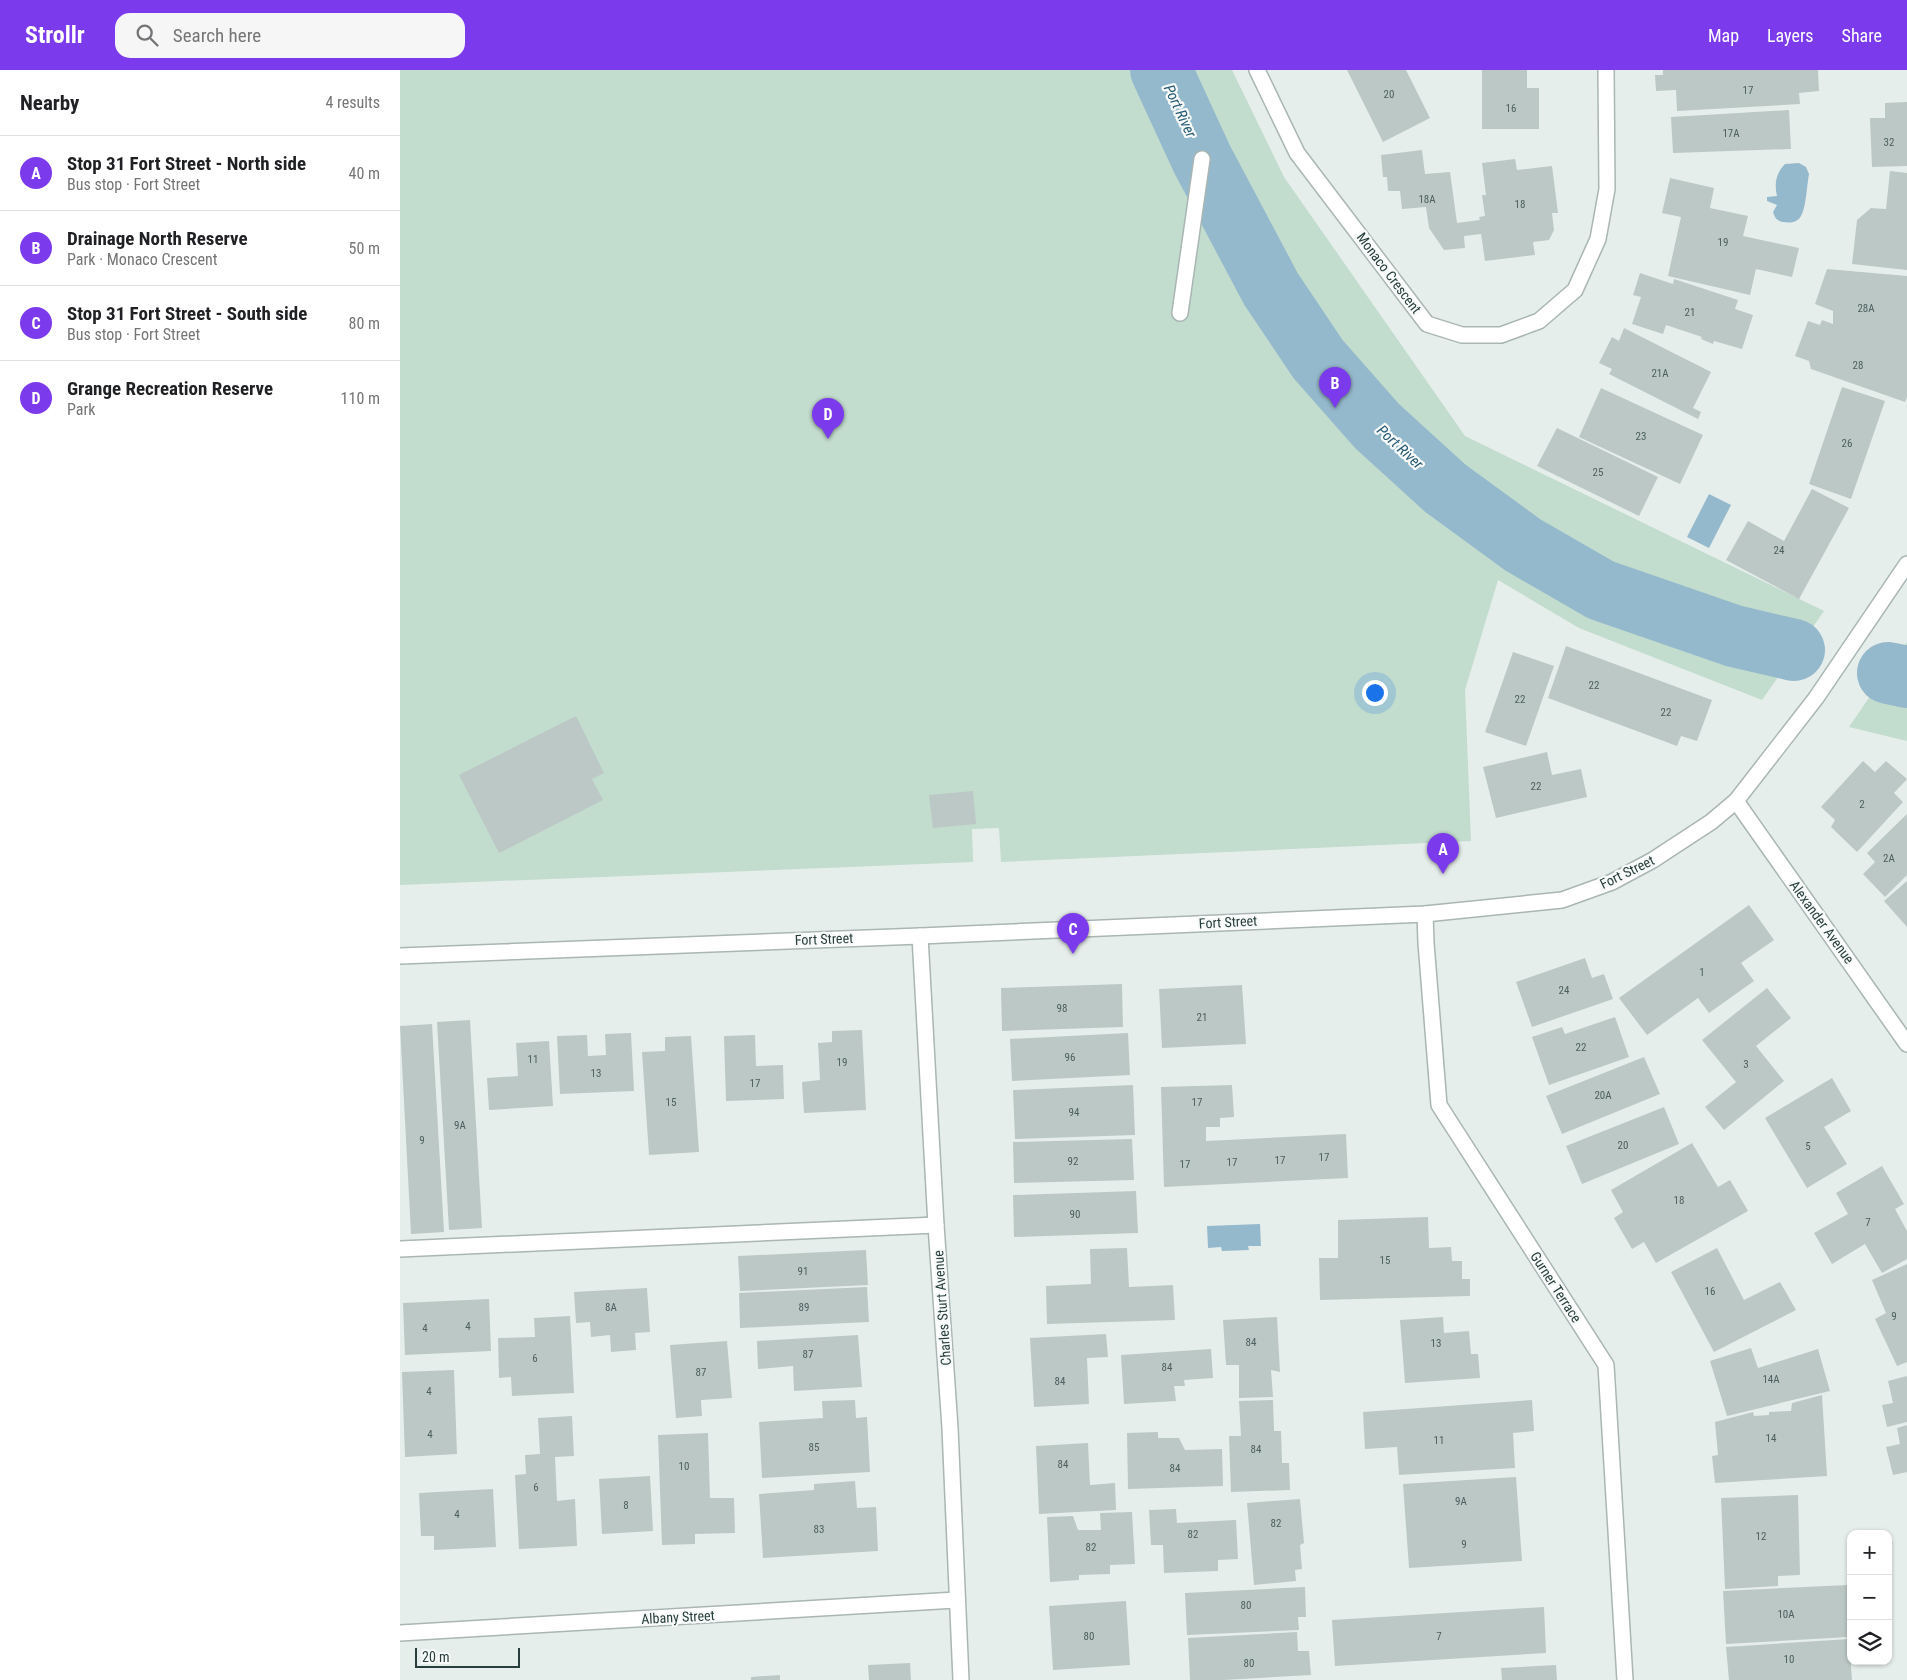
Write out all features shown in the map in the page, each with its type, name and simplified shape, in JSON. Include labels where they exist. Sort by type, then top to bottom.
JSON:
[{"type":"street","name":"Monaco Crescent","points":[[1257,70],[1297,153],[1427,324],[1462,335],[1501,335],[1539,321],[1576,290],[1598,239],[1607,189],[1606,70]]},
{"type":"street","points":[[1180,313],[1202,159]]},
{"type":"street","name":"Fort Street","points":[[400,956],[1426,914],[1562,900],[1612,882],[1653,860],[1710,822],[1736,801],[1816,698],[1907,564]]},
{"type":"street","name":"Alexander Avenue","points":[[1736,801],[1907,1044]]},
{"type":"street","name":"Gurner Terrace","points":[[1426,914],[1426,943],[1439,1105],[1606,1365],[1625,1680]]},
{"type":"street","name":"Charles Sturt Avenue","points":[[920,936],[936,1225],[950,1428],[956,1600],[961,1680]]},
{"type":"street","points":[[400,1249],[936,1225]]},
{"type":"street","name":"Albany Street","points":[[400,1634],[956,1600]]},
{"type":"green space","points":[[400,70],[1232,70],[1284,177],[1465,436],[1824,611],[1762,700],[1579,628],[1498,580],[1465,690],[1471,841],[1001,862],[999,828],[972,829],[973,862],[400,885]]},
{"type":"green space","points":[[1907,642],[1907,741],[1849,727]]},
{"type":"water","points":[[1799,163],[1806,167],[1809,174],[1803,212],[1795,221],[1781,222],[1776,219],[1773,212],[1777,205],[1767,201],[1767,197],[1777,196],[1776,179],[1785,164]]},
{"type":"water","points":[[1709,494],[1731,505],[1709,548],[1687,537]]},
{"type":"water","points":[[1260,1224],[1261,1246],[1248,1246],[1249,1250],[1222,1251],[1221,1247],[1208,1248],[1207,1226]]},
{"type":"building","points":[[1347,70],[1406,70],[1430,118],[1383,142]]},
{"type":"building","points":[[1482,70],[1527,70],[1527,88],[1539,88],[1539,129],[1482,129]]},
{"type":"building","points":[[1663,70],[1818,70],[1819,91],[1799,93],[1800,104],[1677,111],[1676,90],[1656,91],[1655,75],[1663,75]]},
{"type":"building","points":[[1907,102],[1907,166],[1872,167],[1870,118],[1885,118],[1885,103]]},
{"type":"building","points":[[1789,110],[1791,149],[1673,153],[1671,117]]},
{"type":"building","points":[[1422,150],[1425,174],[1450,172],[1457,223],[1480,220],[1479,217],[1485,216],[1482,195],[1486,195],[1482,163],[1515,159],[1517,170],[1552,166],[1558,213],[1552,213],[1554,230],[1549,240],[1533,242],[1535,255],[1485,261],[1481,234],[1464,236],[1465,248],[1444,250],[1429,228],[1426,207],[1402,209],[1400,191],[1388,191],[1387,177],[1383,177],[1381,155]]},
{"type":"building","points":[[1890,171],[1907,173],[1907,270],[1852,264],[1857,220],[1871,208],[1886,209]]},
{"type":"building","points":[[1670,178],[1714,188],[1710,208],[1748,216],[1743,236],[1799,248],[1792,277],[1756,269],[1750,295],[1668,276],[1681,217],[1662,213]]},
{"type":"building","points":[[1827,269],[1907,276],[1907,397],[1905,402],[1811,369],[1809,361],[1795,356],[1808,321],[1820,325],[1822,320],[1833,324],[1833,311],[1815,304]]},
{"type":"building","points":[[1640,273],[1673,284],[1674,279],[1738,300],[1735,309],[1753,315],[1742,349],[1714,341],[1713,344],[1701,339],[1702,337],[1666,325],[1663,334],[1632,324],[1641,297],[1633,295]]},
{"type":"building","points":[[1624,328],[1711,372],[1693,408],[1701,412],[1698,419],[1609,374],[1612,369],[1599,363],[1612,337],[1619,341]]},
{"type":"building","points":[[1842,387],[1885,401],[1851,499],[1809,484]]},
{"type":"building","points":[[1601,388],[1703,435],[1680,484],[1579,437]]},
{"type":"building","points":[[1557,428],[1658,477],[1639,516],[1537,466]]},
{"type":"building","points":[[1812,489],[1849,508],[1799,599],[1726,560],[1748,521],[1784,541]]},
{"type":"building","points":[[1566,646],[1712,700],[1697,741],[1681,736],[1677,746],[1548,698]]},
{"type":"building","points":[[1513,652],[1554,666],[1526,746],[1485,732]]},
{"type":"building","points":[[576,716],[604,773],[592,779],[603,800],[499,853],[459,775]]},
{"type":"building","points":[[1547,752],[1552,775],[1581,769],[1587,797],[1496,818],[1483,767]]},
{"type":"building","points":[[1863,761],[1875,772],[1886,761],[1907,779],[1894,793],[1903,802],[1857,852],[1831,827],[1835,820],[1821,807]]},
{"type":"building","points":[[973,791],[976,824],[933,828],[929,795]]},
{"type":"building","points":[[1907,814],[1907,875],[1885,897],[1863,874],[1875,862],[1867,853]]},
{"type":"building","points":[[1907,881],[1907,927],[1884,901]]},
{"type":"building","points":[[1749,905],[1774,940],[1741,963],[1754,981],[1709,1013],[1698,998],[1647,1035],[1619,998]]},
{"type":"building","points":[[1585,958],[1592,978],[1604,974],[1613,999],[1532,1027],[1516,982]]},
{"type":"building","points":[[1122,984],[1123,1027],[1002,1031],[1001,988]]},
{"type":"building","points":[[1242,985],[1246,1044],[1162,1048],[1159,989]]},
{"type":"building","points":[[1767,988],[1791,1018],[1756,1046],[1784,1081],[1724,1130],[1705,1107],[1736,1082],[1702,1040]]},
{"type":"building","points":[[1615,1017],[1629,1057],[1549,1085],[1532,1037],[1562,1027],[1565,1034]]},
{"type":"building","points":[[470,1020],[482,1228],[449,1230],[437,1022]]},
{"type":"building","points":[[432,1024],[444,1232],[411,1234],[400,1026]]},
{"type":"building","points":[[862,1030],[866,1110],[804,1113],[802,1082],[820,1080],[818,1043],[832,1042],[832,1031]]},
{"type":"building","points":[[631,1033],[634,1091],[560,1094],[557,1036],[587,1035],[588,1056],[606,1055],[605,1034]]},
{"type":"building","points":[[1128,1033],[1130,1075],[1012,1081],[1010,1039]]},
{"type":"building","points":[[755,1035],[756,1066],[783,1065],[784,1099],[726,1101],[724,1036]]},
{"type":"building","points":[[691,1036],[699,1152],[649,1155],[642,1052],[665,1051],[665,1037]]},
{"type":"building","points":[[549,1041],[553,1106],[489,1110],[487,1078],[518,1076],[516,1043]]},
{"type":"building","points":[[1644,1057],[1660,1094],[1562,1134],[1546,1096]]},
{"type":"building","points":[[1832,1078],[1851,1111],[1824,1127],[1847,1164],[1807,1188],[1765,1118]]},
{"type":"building","points":[[1133,1085],[1135,1135],[1015,1139],[1013,1090]]},
{"type":"building","points":[[1232,1085],[1234,1117],[1220,1118],[1220,1127],[1206,1127],[1206,1141],[1346,1134],[1348,1178],[1164,1187],[1161,1087]]},
{"type":"building","points":[[1664,1107],[1679,1144],[1582,1184],[1566,1146]]},
{"type":"building","points":[[1132,1139],[1134,1180],[1014,1183],[1013,1142]]},
{"type":"building","points":[[1692,1143],[1718,1187],[1730,1180],[1748,1211],[1656,1263],[1644,1242],[1632,1249],[1614,1218],[1623,1212],[1611,1190]]},
{"type":"building","points":[[1882,1166],[1904,1204],[1895,1209],[1907,1231],[1907,1259],[1882,1273],[1865,1244],[1832,1264],[1814,1233],[1848,1214],[1836,1193]]},
{"type":"building","points":[[1136,1191],[1138,1233],[1014,1237],[1013,1195]]},
{"type":"building","points":[[1428,1217],[1429,1248],[1451,1247],[1452,1261],[1462,1261],[1462,1279],[1470,1279],[1470,1296],[1320,1300],[1319,1258],[1338,1258],[1338,1220]]},
{"type":"building","points":[[1127,1248],[1129,1287],[1173,1285],[1175,1320],[1047,1324],[1046,1286],[1091,1284],[1090,1249]]},
{"type":"building","points":[[1717,1248],[1744,1300],[1780,1282],[1796,1310],[1714,1352],[1671,1272]]},
{"type":"building","points":[[866,1250],[868,1285],[740,1291],[738,1256]]},
{"type":"building","points":[[1907,1264],[1907,1362],[1897,1366],[1875,1319],[1886,1313],[1872,1280]]},
{"type":"building","points":[[867,1287],[869,1322],[740,1328],[739,1293]]},
{"type":"building","points":[[647,1288],[650,1332],[635,1333],[636,1350],[611,1352],[610,1335],[591,1337],[590,1322],[576,1323],[574,1292]]},
{"type":"building","points":[[489,1299],[491,1351],[405,1355],[403,1303]]},
{"type":"building","points":[[570,1316],[574,1393],[512,1396],[511,1377],[499,1378],[498,1338],[535,1337],[534,1318]]},
{"type":"building","points":[[1277,1317],[1280,1372],[1271,1370],[1273,1397],[1239,1398],[1239,1365],[1226,1365],[1223,1320]]},
{"type":"building","points":[[1443,1317],[1444,1333],[1469,1331],[1471,1354],[1478,1354],[1480,1378],[1405,1383],[1400,1320]]},
{"type":"building","points":[[1106,1334],[1108,1357],[1087,1358],[1089,1404],[1034,1407],[1030,1338]]},
{"type":"building","points":[[858,1335],[862,1387],[794,1391],[793,1366],[758,1369],[757,1341]]},
{"type":"building","points":[[727,1341],[732,1398],[701,1400],[702,1416],[676,1418],[670,1345]]},
{"type":"building","points":[[1751,1348],[1758,1368],[1818,1349],[1830,1391],[1727,1416],[1710,1361]]},
{"type":"building","points":[[1211,1349],[1213,1378],[1184,1380],[1185,1386],[1174,1386],[1176,1401],[1124,1404],[1121,1355]]},
{"type":"building","points":[[454,1370],[457,1454],[405,1457],[402,1372]]},
{"type":"building","points":[[1907,1376],[1907,1422],[1887,1427],[1882,1405],[1893,1403],[1888,1381]]},
{"type":"building","points":[[1822,1395],[1827,1476],[1715,1483],[1712,1456],[1718,1455],[1715,1422],[1753,1412],[1754,1416],[1769,1415],[1769,1412],[1791,1411],[1792,1403]]},
{"type":"building","points":[[855,1400],[856,1418],[867,1417],[870,1472],[762,1478],[759,1422],[823,1418],[822,1401]]},
{"type":"building","points":[[1273,1400],[1274,1431],[1281,1431],[1282,1463],[1289,1463],[1290,1490],[1231,1492],[1229,1436],[1241,1436],[1239,1401]]},
{"type":"building","points":[[1532,1400],[1534,1431],[1513,1433],[1515,1468],[1399,1475],[1397,1447],[1365,1449],[1363,1412]]},
{"type":"building","points":[[572,1416],[574,1456],[555,1457],[557,1501],[575,1499],[577,1546],[519,1549],[515,1475],[526,1474],[525,1455],[540,1454],[538,1418]]},
{"type":"building","points":[[1907,1425],[1907,1472],[1893,1475],[1886,1447],[1900,1444],[1897,1428]]},
{"type":"building","points":[[1158,1432],[1158,1438],[1179,1438],[1185,1450],[1222,1449],[1223,1486],[1128,1489],[1127,1433]]},
{"type":"building","points":[[708,1433],[710,1498],[734,1498],[735,1533],[695,1534],[695,1544],[662,1545],[658,1435]]},
{"type":"building","points":[[1088,1443],[1090,1485],[1115,1483],[1116,1510],[1039,1514],[1036,1446]]},
{"type":"building","points":[[650,1476],[653,1531],[602,1534],[599,1479]]},
{"type":"building","points":[[1516,1477],[1522,1561],[1409,1568],[1403,1484]]},
{"type":"building","points":[[855,1481],[857,1508],[876,1507],[878,1551],[763,1558],[759,1494],[814,1490],[814,1484]]},
{"type":"building","points":[[493,1489],[496,1547],[434,1550],[434,1536],[421,1536],[419,1493]]},
{"type":"building","points":[[1798,1495],[1800,1575],[1778,1576],[1778,1586],[1725,1589],[1721,1498]]},
{"type":"building","points":[[1300,1499],[1304,1543],[1300,1545],[1302,1569],[1295,1570],[1296,1581],[1254,1585],[1247,1503]]},
{"type":"building","points":[[1176,1509],[1177,1523],[1236,1520],[1238,1559],[1218,1560],[1218,1571],[1164,1573],[1163,1545],[1151,1545],[1149,1510]]},
{"type":"building","points":[[1132,1512],[1135,1564],[1110,1565],[1110,1574],[1079,1575],[1079,1580],[1050,1582],[1047,1517],[1073,1516],[1078,1530],[1101,1530],[1100,1513]]},
{"type":"building","points":[[1847,1585],[1847,1637],[1726,1644],[1723,1591]]},
{"type":"building","points":[[1305,1587],[1306,1617],[1298,1617],[1299,1630],[1187,1635],[1185,1593]]},
{"type":"building","points":[[1126,1601],[1130,1665],[1053,1670],[1049,1606]]},
{"type":"building","points":[[1544,1607],[1546,1653],[1335,1666],[1332,1620]]},
{"type":"building","points":[[1297,1632],[1298,1651],[1309,1651],[1311,1675],[1190,1680],[1188,1638]]},
{"type":"building","points":[[1847,1639],[1847,1665],[1851,1665],[1852,1680],[1729,1680],[1726,1647]]},
{"type":"building","points":[[910,1663],[911,1680],[869,1680],[868,1665]]},
{"type":"building","points":[[1556,1665],[1557,1680],[1502,1680],[1501,1668]]},
{"type":"building","points":[[780,1675],[780,1680],[751,1680],[751,1677]]},
{"type":"waterway","name":"Port River","points":[[1161,70],[1202,159],[1271,289],[1318,359],[1377,426],[1445,488],[1523,545],[1601,590],[1734,636],[1794,650]]},
{"type":"waterway","name":"Port River","points":[[1888,673],[1907,677]]},
{"type":"place","name":"Drainage North Reserve","points":[[1335,408]]},
{"type":"place","name":"Grange Recreation Reserve","points":[[828,439]]},
{"type":"place","name":"Stop 31 Fort Street - North side","points":[[1443,874]]},
{"type":"place","name":"Stop 31 Fort Street - South side","points":[[1073,954]]}]
